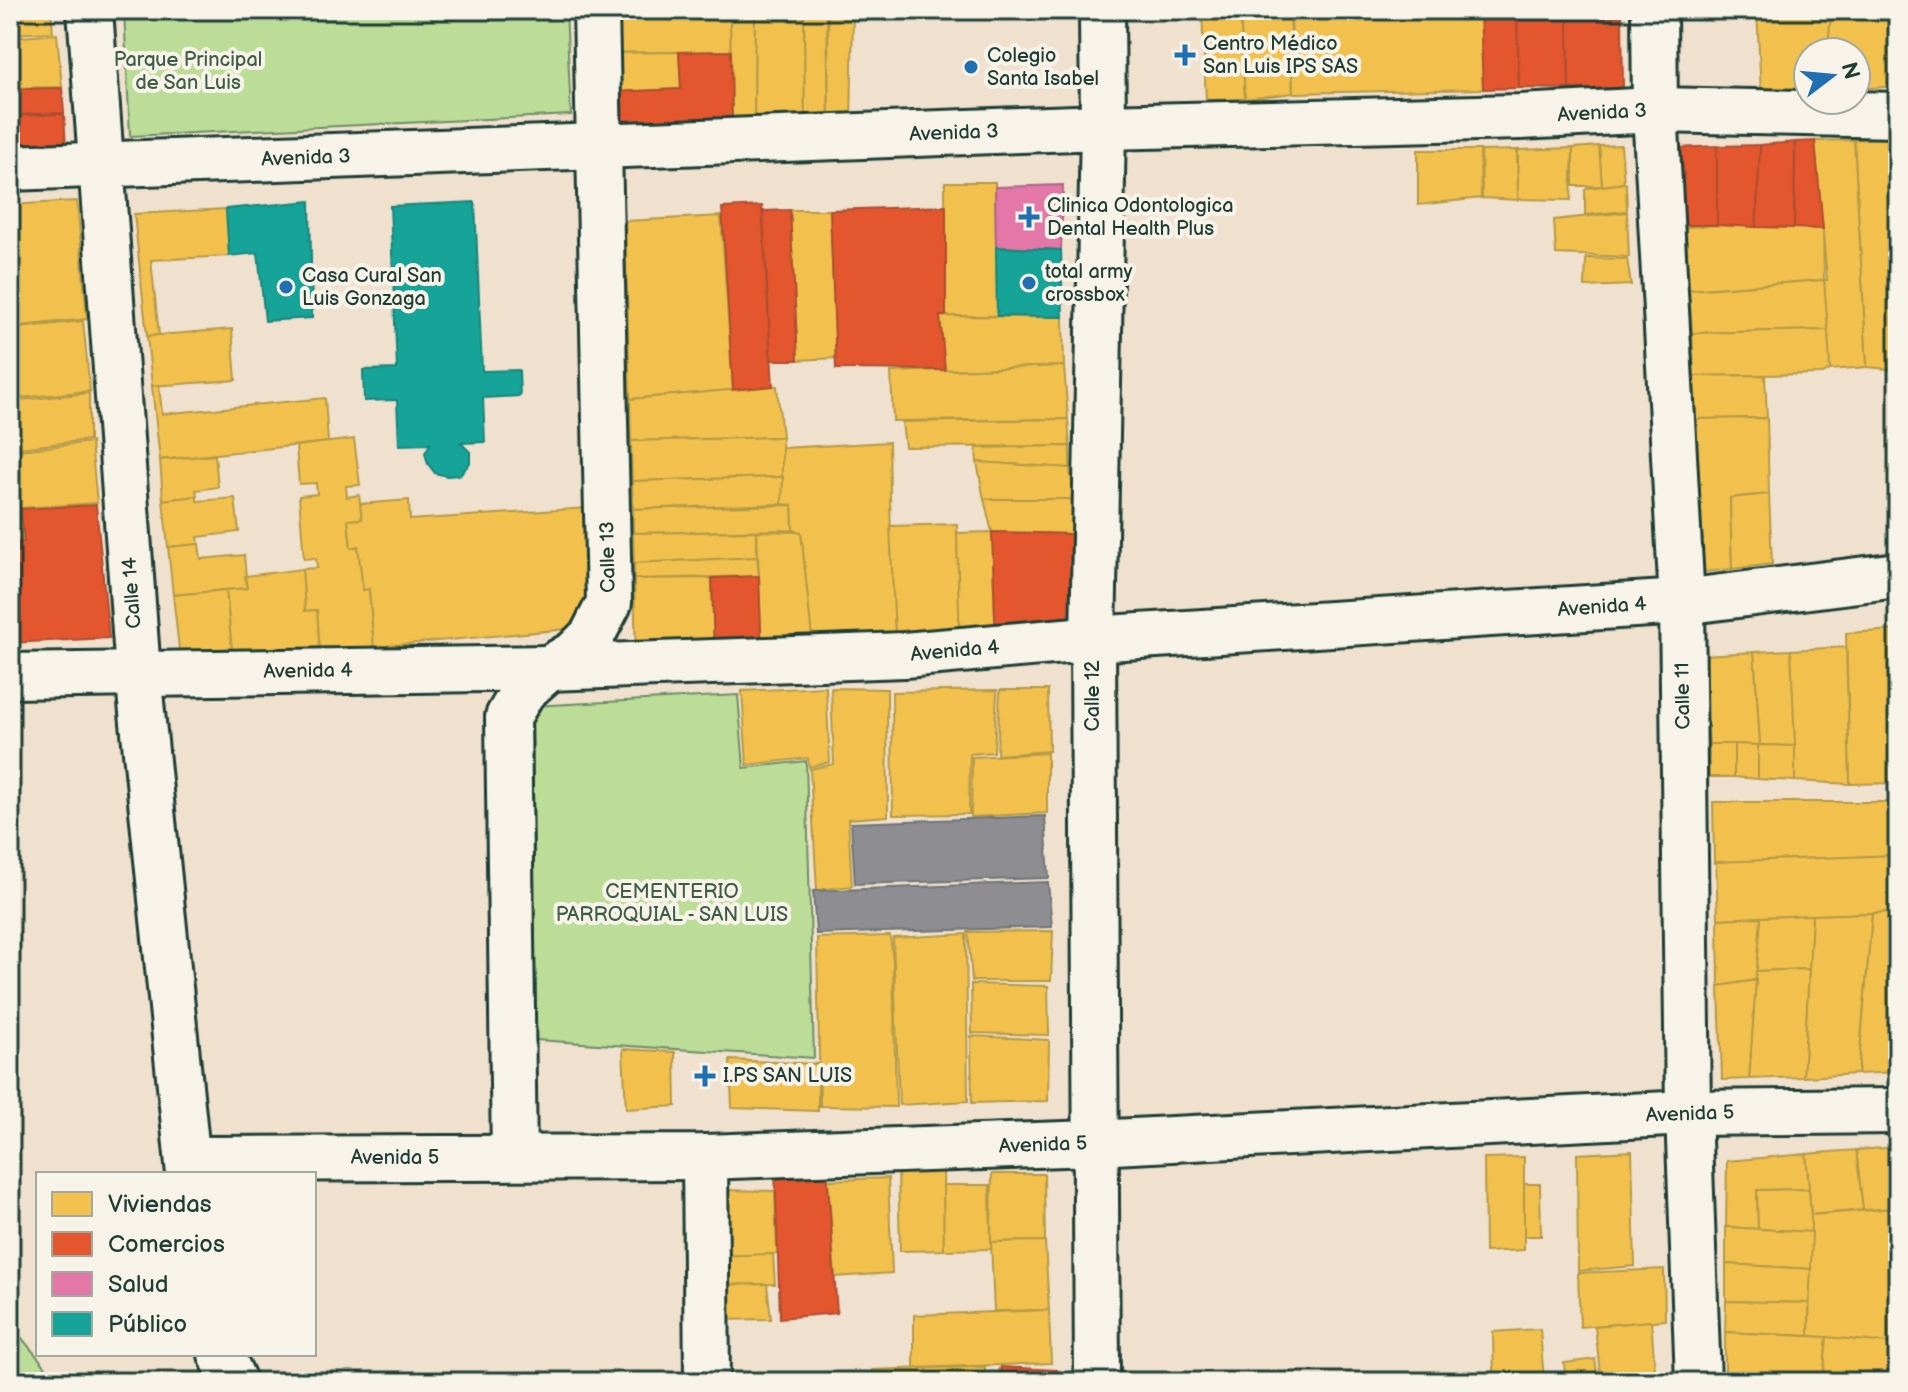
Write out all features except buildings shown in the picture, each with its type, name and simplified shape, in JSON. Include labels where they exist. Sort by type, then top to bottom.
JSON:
[{"type":"street","name":"Calle 14","points":[[90,10],[138,673],[188,1167]]},
{"type":"street","name":"Calle 13","points":[[514,1157],[508,717],[523,691],[549,668],[575,653],[592,636],[609,603],[596,10]]},
{"type":"street","name":"Calle 12","points":[[1097,1382],[1093,1143],[1093,640],[1103,127],[1102,10]]},
{"type":"street","name":"Calle 11","points":[[1654,10],[1655,110],[1682,602],[1688,1113],[1698,1382]]},
{"type":"street","name":"Avenida 3","points":[[10,168],[1103,127],[1520,117],[1655,110],[1898,115]]},
{"type":"street","name":"Avenida 4","points":[[10,676],[549,668],[904,655],[1682,602],[1898,575]]},
{"type":"street","name":"Avenida 5","points":[[188,1167],[514,1157],[705,1157],[1093,1143],[1688,1113],[1898,1111]]},
{"type":"street","points":[[705,1157],[707,1382]]},
{"type":"street","points":[[222,1356],[234,1382]]},
{"type":"green space","name":"Parque Principal de San Luis","points":[[124,10],[566,10],[571,115],[130,136]]},
{"type":"green space","name":"CEMENTERIO PARROQUIAL - SAN LUIS","points":[[738,695],[744,768],[806,761],[814,1058],[536,1040],[532,706]]},
{"type":"green space","points":[[10,1324],[56,1382],[10,1382]]},
{"type":"place","name":"Centro Médico San Luis IPS SAS","points":[[1185,55]]},
{"type":"place","name":"Colegio Santa Isabel","points":[[971,67]]},
{"type":"place","name":"Clinica Odontologica Dental Health Plus","points":[[1029,217]]},
{"type":"place","name":"total army crossbox","points":[[1029,283]]},
{"type":"place","name":"Casa Cural San Luis Gonzaga","points":[[286,287]]},
{"type":"place","name":"I.PS SAN LUIS","points":[[705,1076]]}]
